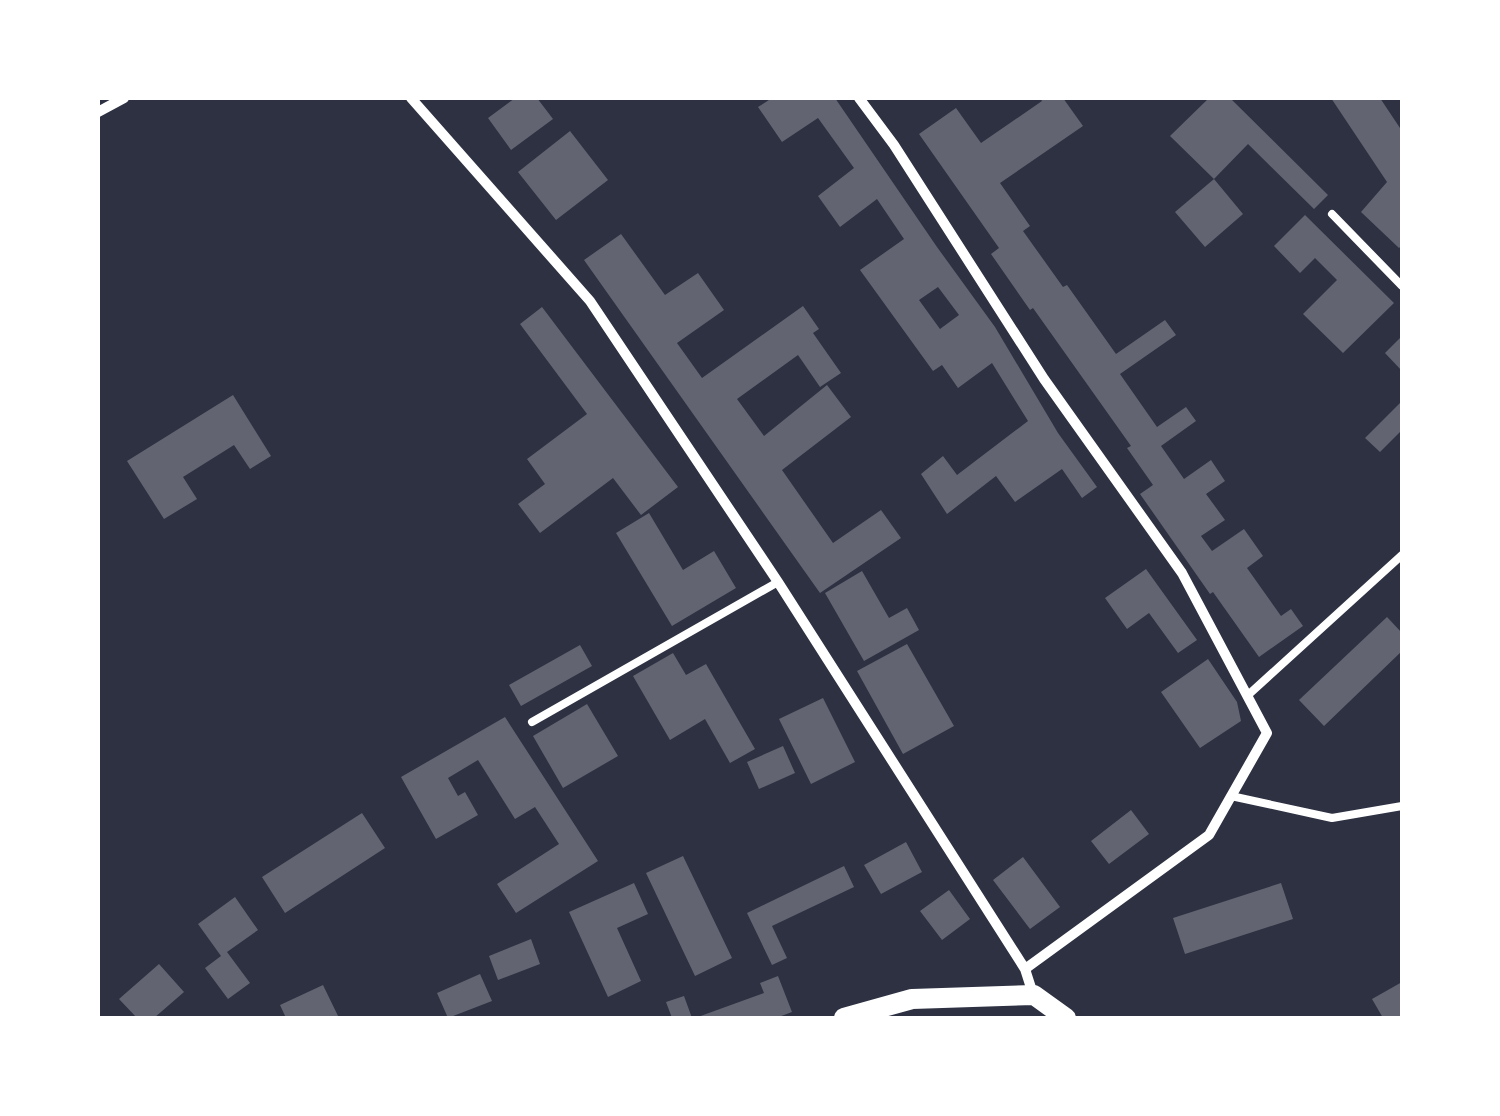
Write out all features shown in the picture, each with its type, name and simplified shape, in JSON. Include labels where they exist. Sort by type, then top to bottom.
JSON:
[{"type":"main road","points":[[844,1018],[912,998],[1034,995],[1066,1018]]},
{"type":"street","points":[[98,112],[124,98]]},
{"type":"street","points":[[411,98],[590,301],[778,582],[1024,969],[1034,995]]},
{"type":"street","points":[[858,98],[894,145],[1044,380],[1182,573],[1267,734],[1209,835],[1024,969]]},
{"type":"lane","points":[[1332,214],[1402,286]]},
{"type":"lane","points":[[1247,696],[1402,555]]},
{"type":"lane","points":[[532,722],[778,582]]},
{"type":"lane","points":[[1231,796],[1332,818],[1402,806]]},
{"type":"building","points":[[515,98],[537,98],[553,119],[511,150],[488,118]]},
{"type":"building","points":[[772,98],[835,98],[995,327],[1058,433],[1097,487],[1082,498],[1062,469],[1015,502],[996,476],[947,514],[921,474],[943,456],[957,475],[1028,421],[992,363],[958,388],[942,365],[933,371],[860,270],[904,239],[877,199],[840,227],[818,196],[854,168],[818,118],[782,142],[758,107]],"holes":[[[938,287],[959,315],[940,329],[919,300]]]},
{"type":"building","points":[[1040,98],[1063,98],[1083,126],[1000,183],[1030,226],[1023,231],[1116,354],[1165,320],[1176,335],[1120,374],[1157,427],[1186,407],[1196,421],[1161,446],[1184,479],[1211,460],[1225,481],[1206,494],[1225,520],[1201,536],[1212,551],[1244,529],[1263,556],[1247,568],[1281,616],[1291,609],[1303,626],[1259,657],[1140,494],[1153,485],[1127,448],[1131,446],[991,254],[999,248],[919,134],[956,108],[981,143],[1042,101]]},
{"type":"building","points":[[1209,98],[1230,98],[1328,195],[1314,209],[1248,144],[1214,179],[1170,136]]},
{"type":"building","points":[[1331,98],[1380,98],[1402,131],[1399,248],[1361,212],[1387,182]]},
{"type":"building","points":[[570,131],[608,180],[556,220],[518,172]]},
{"type":"building","points":[[1214,179],[1243,214],[1205,247],[1175,212]]},
{"type":"building","points":[[1305,215],[1394,303],[1343,353],[1303,314],[1337,280],[1315,258],[1300,273],[1274,246]]},
{"type":"building","points":[[621,234],[665,295],[698,273],[724,310],[677,343],[702,378],[803,306],[819,329],[813,333],[841,373],[820,387],[798,355],[737,399],[764,436],[827,385],[851,417],[782,470],[833,543],[881,510],[901,538],[820,593],[584,260]]},
{"type":"building","points":[[542,307],[678,487],[641,515],[613,478],[540,533],[518,504],[545,484],[527,459],[587,414],[520,324]]},
{"type":"building","points":[[1402,336],[1402,371],[1385,353]]},
{"type":"building","points":[[233,395],[271,456],[250,469],[234,445],[183,477],[197,499],[164,519],[127,461]]},
{"type":"building","points":[[1402,401],[1402,430],[1380,452],[1365,438]]},
{"type":"building","points":[[649,513],[683,570],[714,551],[736,588],[672,626],[616,533]]},
{"type":"building","points":[[1146,569],[1197,640],[1178,653],[1149,613],[1127,629],[1105,598]]},
{"type":"building","points":[[862,571],[889,618],[907,608],[919,630],[864,661],[825,593]]},
{"type":"building","points":[[1387,617],[1402,633],[1402,651],[1324,726],[1299,700]]},
{"type":"building","points":[[907,644],[954,726],[903,754],[857,671]]},
{"type":"building","points":[[580,645],[592,666],[521,706],[509,685]]},
{"type":"building","points":[[673,653],[686,675],[706,664],[755,749],[730,763],[705,719],[670,740],[633,676]]},
{"type":"building","points":[[1208,659],[1237,702],[1241,721],[1200,748],[1161,692]]},
{"type":"building","points":[[823,698],[855,762],[811,784],[779,719]]},
{"type":"building","points":[[587,704],[618,756],[563,788],[533,736]]},
{"type":"building","points":[[505,717],[598,861],[516,913],[497,884],[559,844],[535,807],[515,819],[478,760],[448,778],[458,796],[465,792],[478,815],[436,839],[401,777]]},
{"type":"building","points":[[783,746],[795,773],[759,789],[747,762]]},
{"type":"building","points":[[1131,810],[1149,834],[1109,864],[1091,841]]},
{"type":"building","points":[[362,813],[385,848],[285,913],[262,877]]},
{"type":"building","points":[[906,842],[922,872],[881,894],[864,865]]},
{"type":"building","points":[[683,856],[732,958],[695,976],[646,873]]},
{"type":"building","points":[[1023,857],[1060,907],[1030,929],[993,880]]},
{"type":"building","points":[[844,866],[854,887],[772,926],[787,958],[772,965],[747,913]]},
{"type":"building","points":[[634,883],[648,914],[617,928],[641,981],[608,997],[569,912]]},
{"type":"building","points":[[1281,883],[1293,919],[1185,954],[1173,918]]},
{"type":"building","points":[[949,890],[970,919],[942,940],[920,911]]},
{"type":"building","points":[[235,897],[258,930],[227,952],[250,983],[228,999],[205,968],[221,956],[198,924]]},
{"type":"building","points":[[531,939],[540,964],[498,980],[489,956]]},
{"type":"building","points":[[159,964],[184,992],[154,1018],[137,1018],[119,999]]},
{"type":"building","points":[[480,974],[492,1001],[448,1018],[437,993]]},
{"type":"building","points":[[778,976],[792,1012],[776,1018],[695,1018],[764,993],[760,983]]},
{"type":"building","points":[[1402,982],[1402,1018],[1383,1018],[1372,999]]},
{"type":"building","points":[[323,985],[339,1018],[286,1018],[280,1005]]},
{"type":"building","points":[[684,996],[692,1018],[672,1018],[666,1002]]}]
